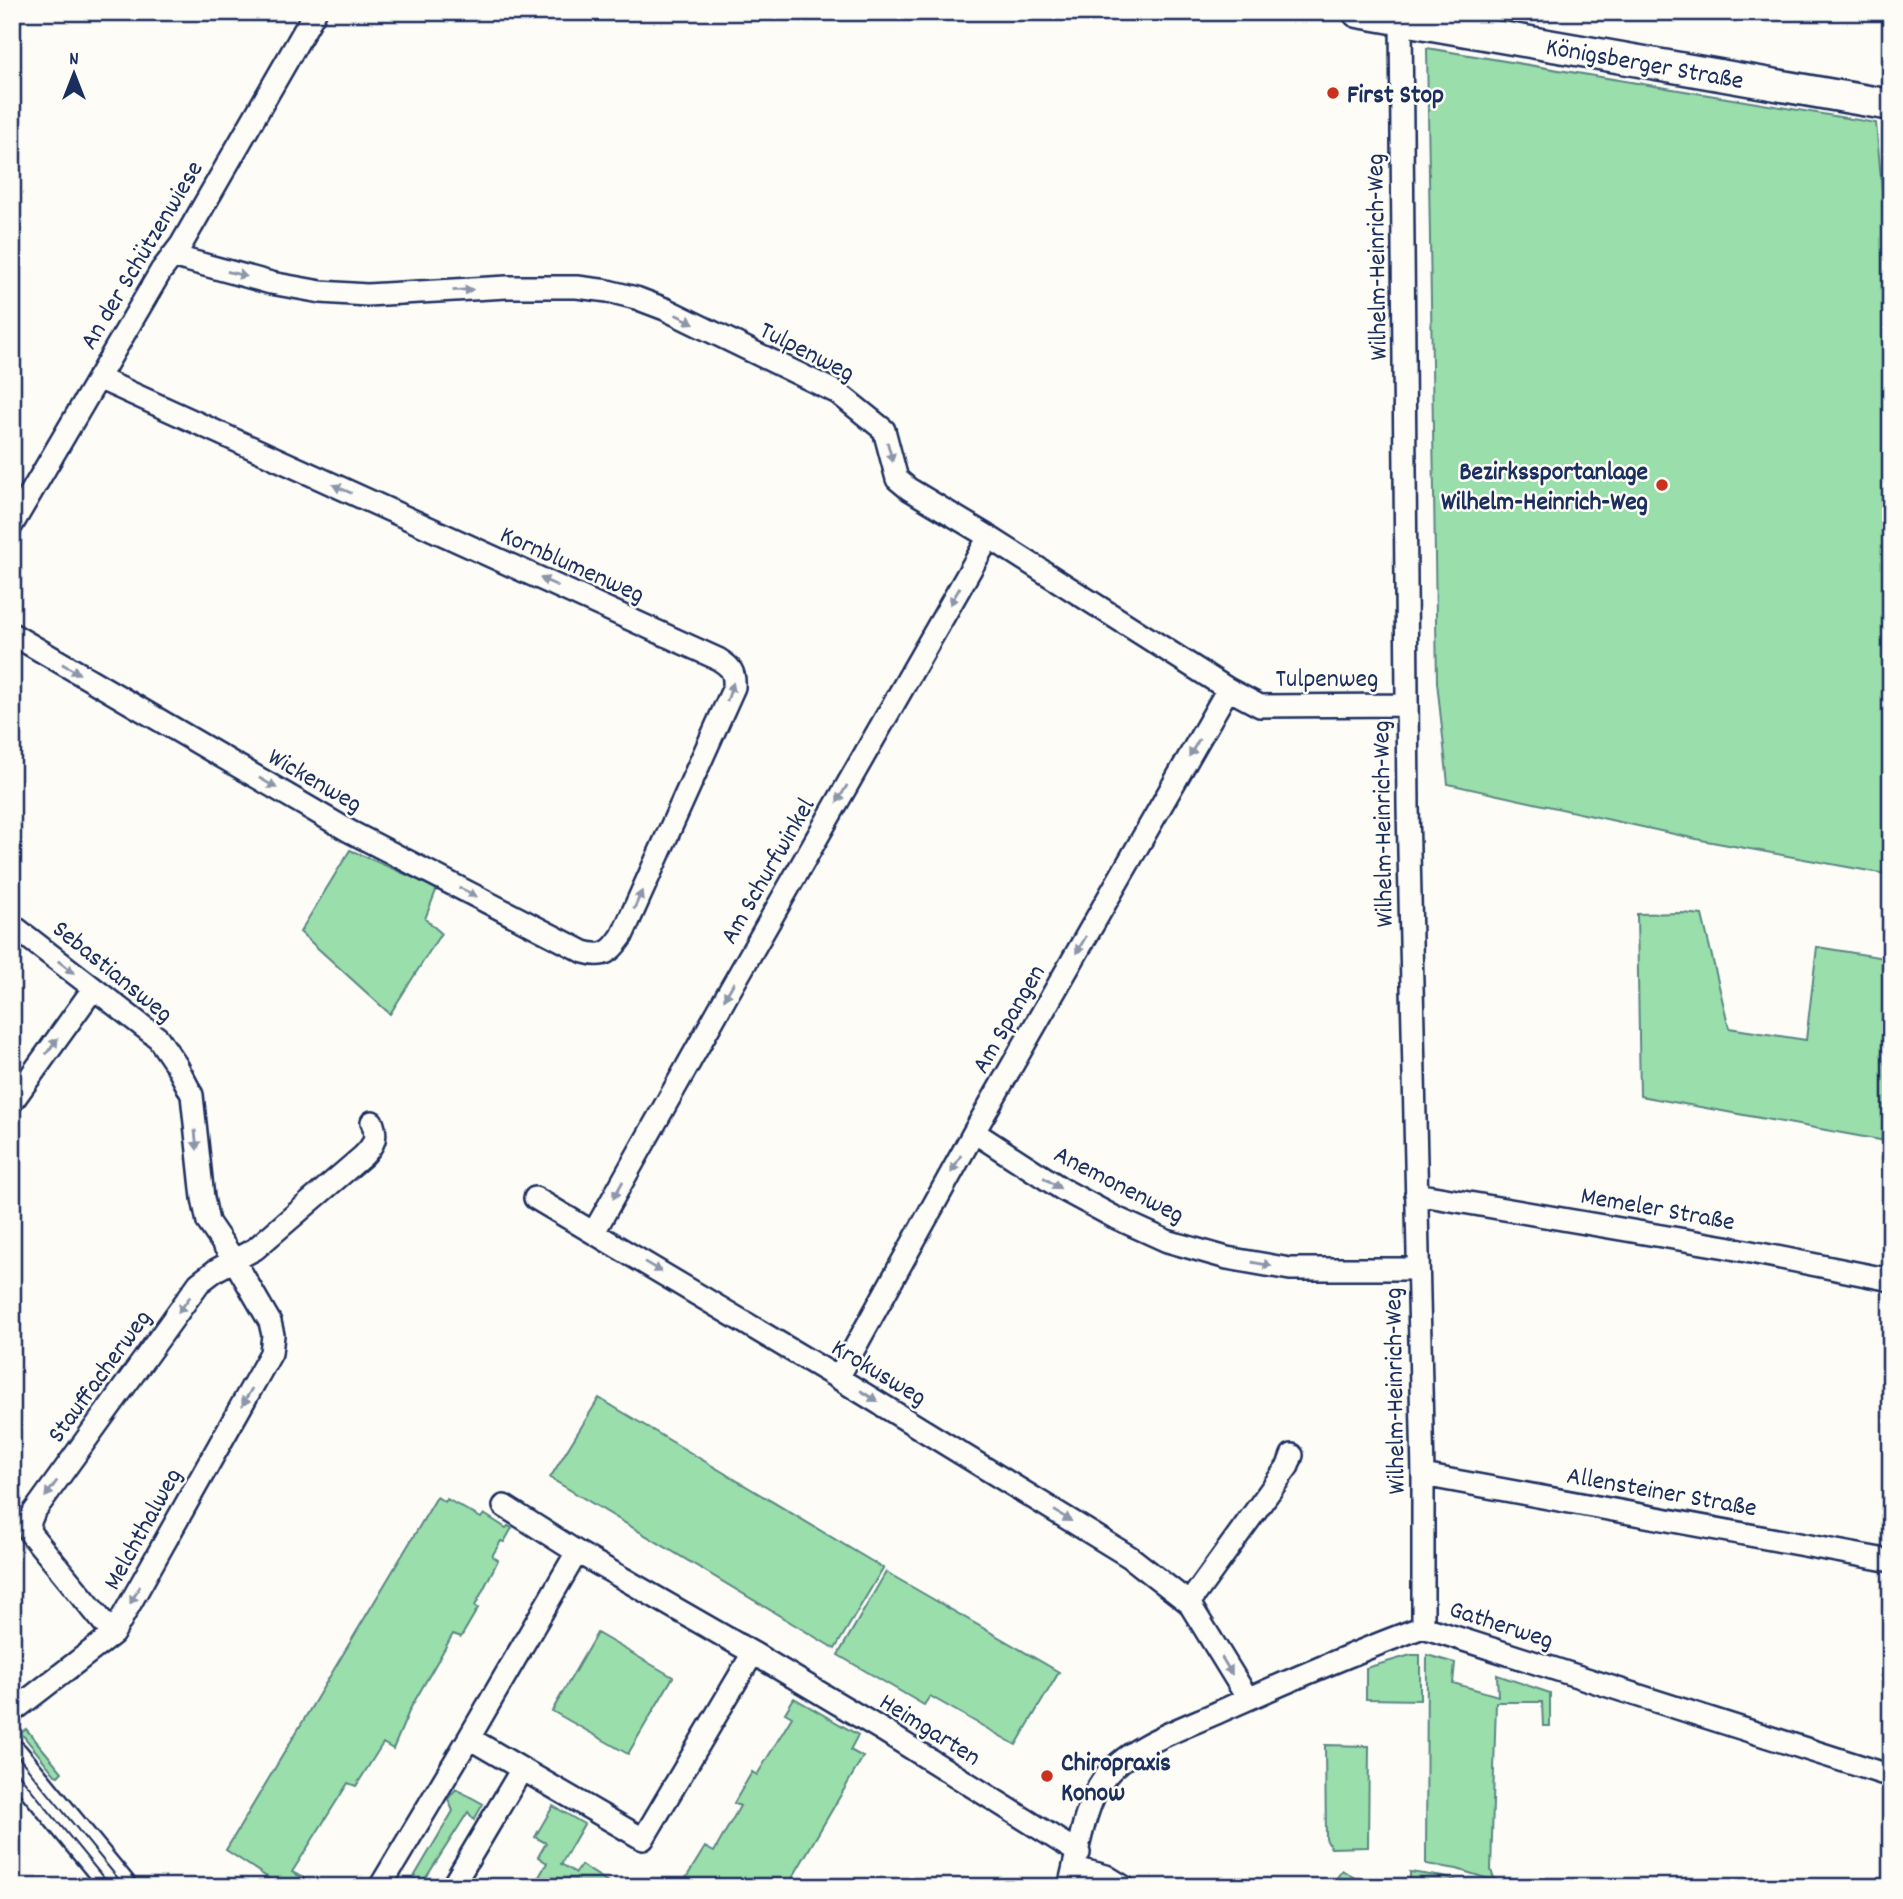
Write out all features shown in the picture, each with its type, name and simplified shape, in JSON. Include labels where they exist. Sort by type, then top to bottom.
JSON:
[{"type":"main road","name":"Königsberger Straße","points":[[1358,12],[1891,105]]},
{"type":"main road","points":[[12,1757],[119,1887]]},
{"type":"street","name":"An der Schützenwiese","points":[[12,525],[161,271],[187,235],[315,12]]},
{"type":"street","name":"Wilhelm-Heinrich-Weg","points":[[1401,20],[1408,846],[1423,1475],[1423,1627]]},
{"type":"street","name":"Tulpenweg","points":[[172,256],[271,283],[321,292],[367,295],[507,287],[577,288],[608,290],[636,298],[665,309],[838,393],[884,430],[897,479],[909,489],[1228,689],[1260,706],[1407,705]]},
{"type":"street","name":"Kornblumenweg","points":[[98,378],[693,647],[729,666],[735,675],[734,687],[621,936],[614,947],[601,955]]},
{"type":"street","name":"Am Schurfwinkel","points":[[594,1232],[989,537]]},
{"type":"street","name":"Wickenweg","points":[[12,634],[349,831],[584,952],[601,955]]},
{"type":"street","name":"Am Spangen","points":[[838,1378],[974,1132],[1228,689]]},
{"type":"street","name":"Sebastiansweg","points":[[12,925],[158,1038],[169,1052],[192,1096],[208,1222],[270,1322],[273,1335]]},
{"type":"street","points":[[12,1102],[93,989]]},
{"type":"street","points":[[234,1261],[255,1249],[372,1147],[376,1138],[372,1122]]},
{"type":"street","name":"Anemonenweg","points":[[974,1132],[1062,1189],[1167,1241],[1227,1258],[1290,1269],[1418,1269]]},
{"type":"street","name":"Memeler Straße","points":[[1416,1195],[1726,1247],[1891,1280]]},
{"type":"street","name":"Krokusweg","points":[[535,1198],[838,1378],[1130,1557],[1188,1603],[1248,1699]]},
{"type":"street","name":"Stauffacherweg","points":[[113,1634],[30,1533],[29,1524],[34,1513],[199,1283],[234,1261]]},
{"type":"street","name":"Melchthalweg","points":[[12,1712],[113,1634],[271,1353],[273,1335]]},
{"type":"street","points":[[1188,1603],[1287,1466],[1292,1455]]},
{"type":"street","name":"Allensteiner Straße","points":[[1423,1475],[1891,1561]]},
{"type":"street","name":"Heimgarten","points":[[504,1506],[577,1552],[884,1731],[1074,1869],[1106,1876],[1124,1887]]},
{"type":"street","points":[[380,1887],[577,1552]]},
{"type":"street","name":"Gatherweg","points":[[1074,1869],[1094,1799],[1102,1782],[1122,1761],[1153,1742],[1351,1653],[1423,1627],[1891,1776]]},
{"type":"street","points":[[469,1738],[643,1839],[753,1653]]},
{"type":"street","points":[[452,1887],[522,1769]]},
{"type":"green space","name":"Bezirkssportanlage Wilhelm-Heinrich-Weg","points":[[1427,48],[1876,123],[1891,288],[1891,875],[1701,840],[1448,784],[1437,682]]},
{"type":"green space","points":[[350,850],[437,888],[425,919],[441,933],[390,1014],[300,932]]},
{"type":"green space","points":[[1637,914],[1702,915],[1729,1028],[1806,1040],[1817,947],[1891,959],[1891,1142],[1640,1096]]},
{"type":"green space","points":[[599,1398],[883,1568],[835,1649],[550,1478]]},
{"type":"green space","points":[[437,1497],[445,1502],[447,1499],[481,1518],[484,1514],[506,1528],[512,1528],[492,1556],[498,1560],[475,1606],[478,1608],[461,1637],[453,1634],[410,1709],[393,1749],[383,1743],[356,1786],[348,1783],[292,1872],[309,1881],[304,1887],[282,1887],[226,1850]]},
{"type":"green space","points":[[886,1572],[1059,1672],[1016,1745],[930,1696],[924,1705],[838,1655]]},
{"type":"green space","points":[[597,1633],[673,1677],[628,1754],[552,1711]]},
{"type":"green space","points":[[1411,1655],[1420,1655],[1420,1700],[1366,1699],[1366,1668]]},
{"type":"green space","points":[[1427,1655],[1455,1663],[1453,1683],[1498,1696],[1497,1675],[1550,1693],[1550,1726],[1543,1726],[1542,1702],[1496,1702],[1491,1870],[1498,1882],[1457,1869],[1426,1864]]},
{"type":"green space","points":[[794,1698],[858,1735],[850,1750],[863,1757],[787,1887],[701,1887],[686,1878],[705,1847],[714,1852],[740,1806],[734,1803],[752,1772],[757,1775],[792,1717],[785,1713]]},
{"type":"green space","points":[[26,1729],[62,1772],[58,1776],[21,1733]]},
{"type":"green space","points":[[1325,1745],[1369,1746],[1368,1847],[1331,1848],[1326,1839]]},
{"type":"green space","points":[[456,1789],[483,1804],[474,1820],[468,1812],[420,1887],[408,1887],[453,1811],[448,1799]]},
{"type":"green space","points":[[553,1806],[584,1824],[561,1864],[576,1873],[581,1865],[616,1887],[533,1887],[547,1863],[538,1857],[546,1843],[535,1837]]},
{"type":"green space","points":[[1342,1870],[1369,1887],[1331,1887]]},
{"type":"green space","points":[[1410,1872],[1443,1877],[1477,1887],[1410,1887]]},
{"type":"tram line","points":[[12,1749],[125,1887]]},
{"type":"tram line","points":[[12,1766],[111,1887]]},
{"type":"place","name":"First Stop","points":[[1333,93]]},
{"type":"place","name":"Bezirkssportanlage Wilhelm-Heinrich-Weg","points":[[1662,485]]},
{"type":"place","name":"Chiropraxis Konow","points":[[1047,1776]]}]
